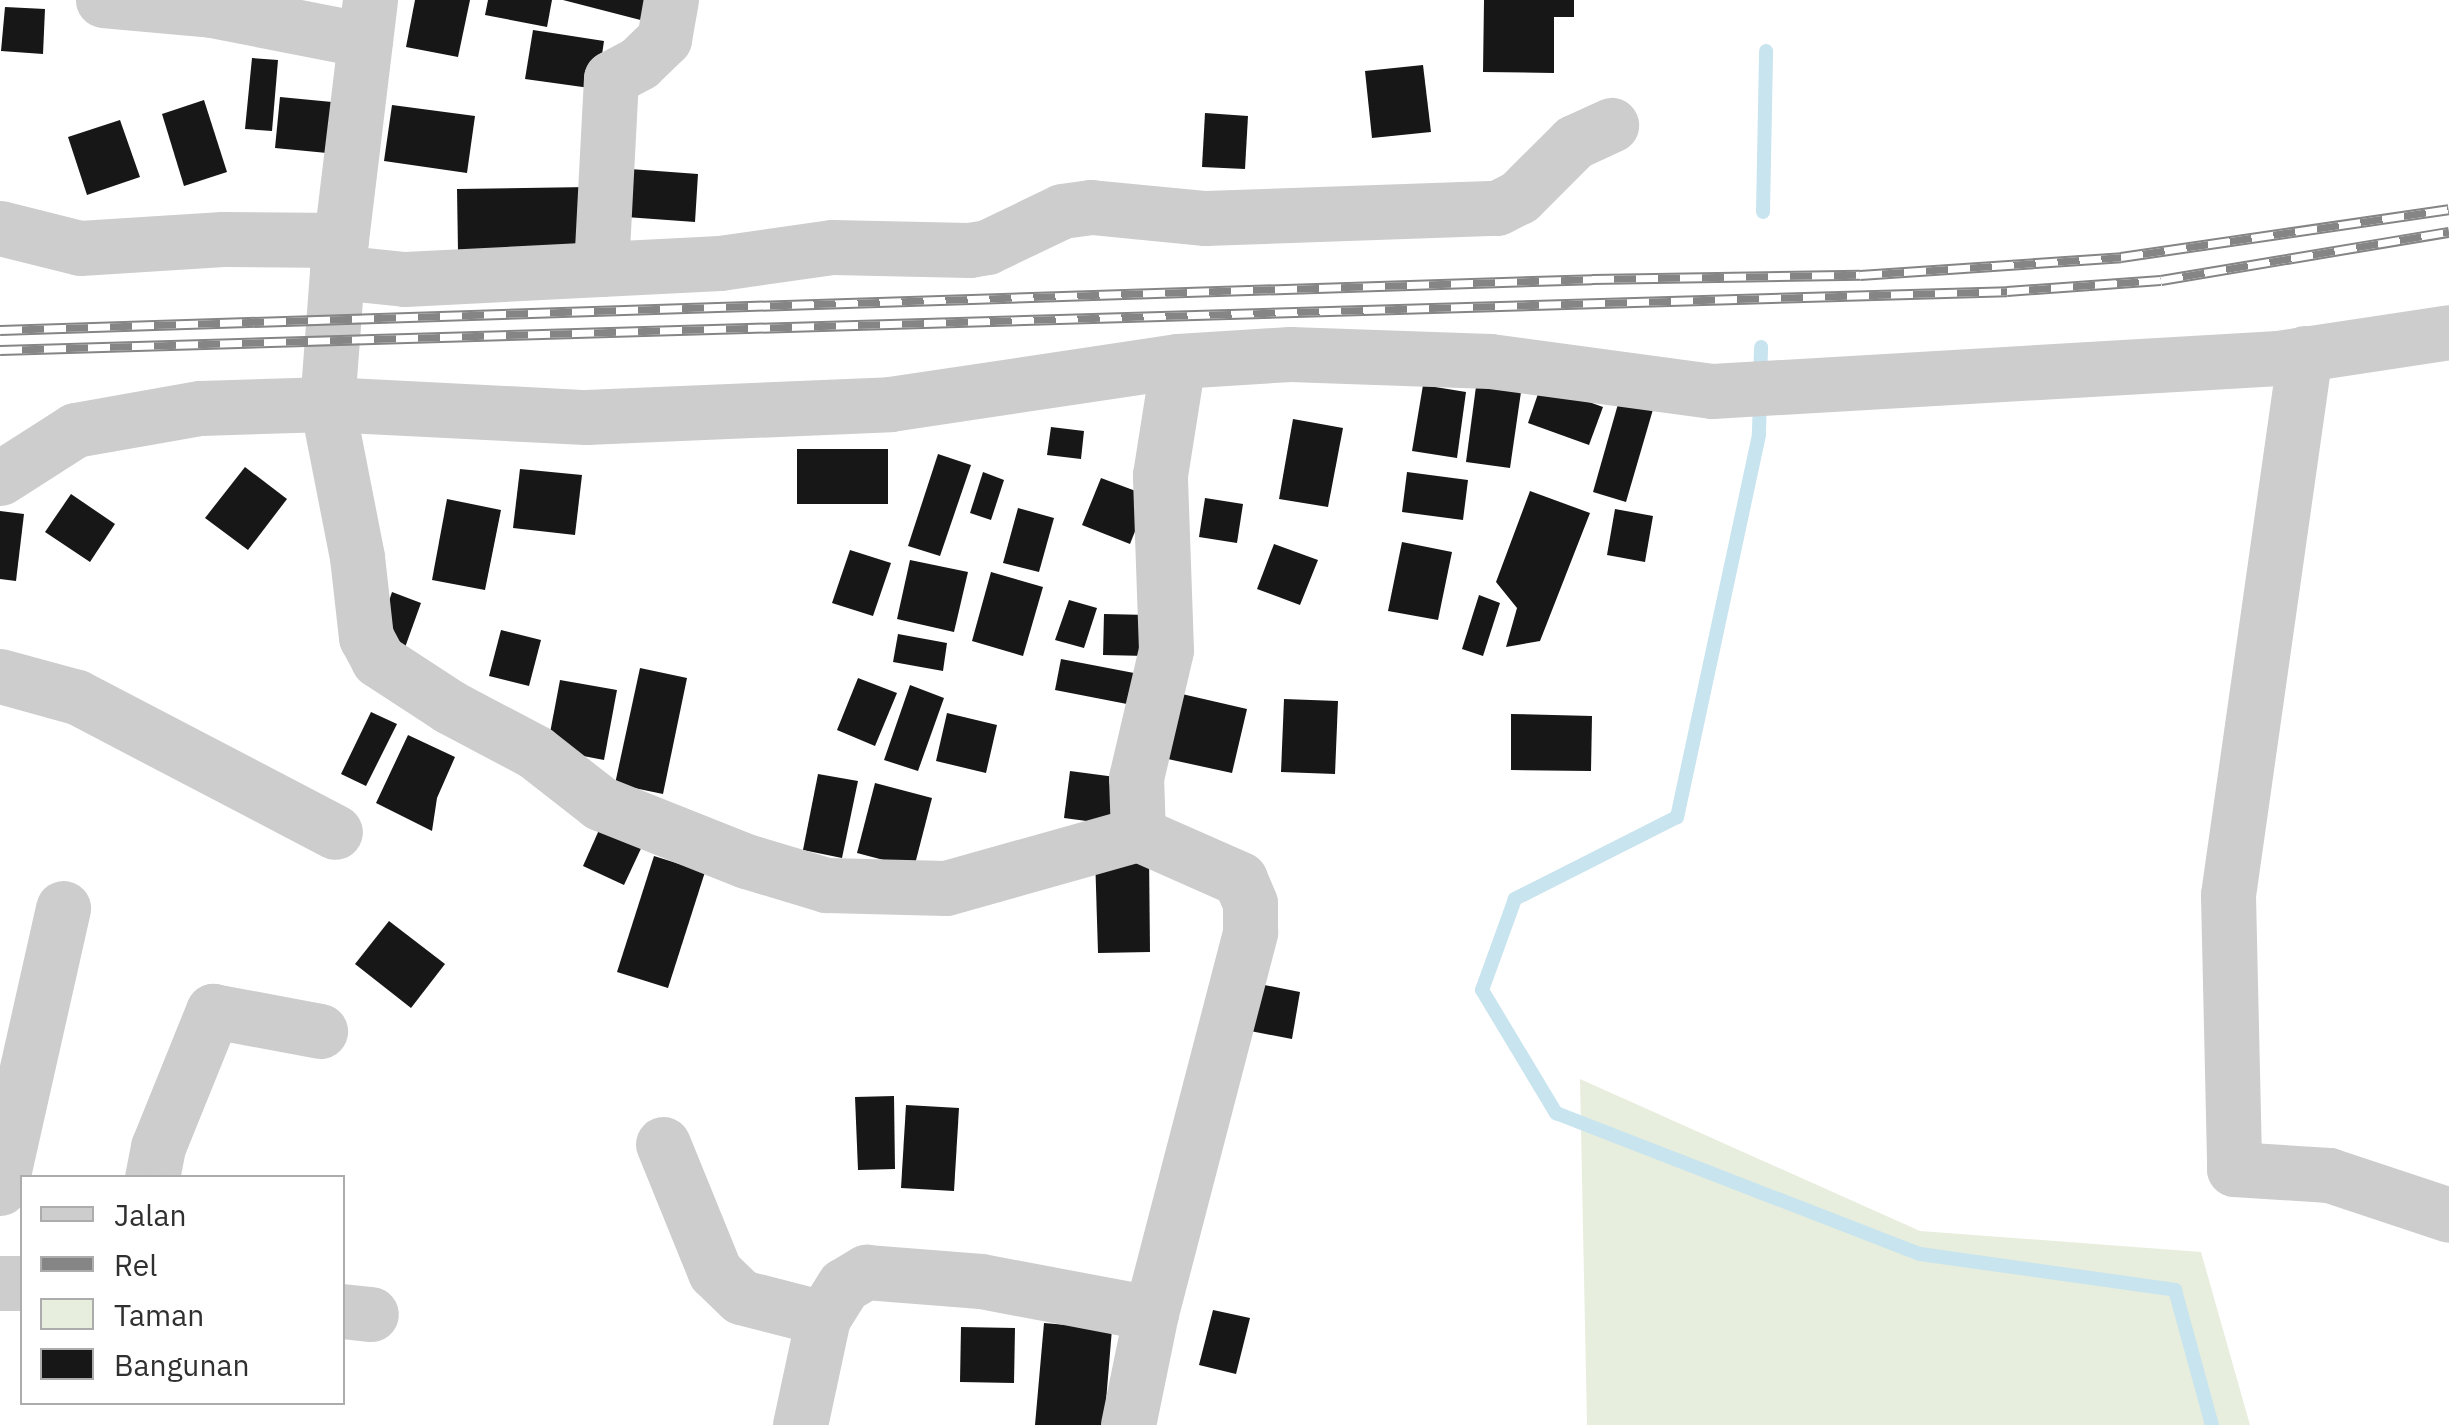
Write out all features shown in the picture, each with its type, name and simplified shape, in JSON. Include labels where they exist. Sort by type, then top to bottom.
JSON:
[{"type":"street","points":[[103,0],[368,20],[339,256],[327,404],[357,557],[366,638],[378,660],[450,707],[535,752],[600,803],[746,861],[826,884],[946,888],[1138,834],[1240,879],[1250,904],[1250,932],[1151,1312],[1128,1425]]},
{"type":"street","points":[[601,269],[611,78],[639,62],[664,38],[671,0]]},
{"type":"street","points":[[0,228],[80,248],[223,239],[339,256],[406,279],[720,263],[832,247],[969,250],[987,247],[1048,216],[1080,208],[1205,218],[1497,208],[1519,197],[1574,142],[1611,125]]},
{"type":"street","points":[[0,478],[75,430],[200,408],[327,404],[586,417],[871,405],[1178,360],[1290,354],[1490,360],[1712,391],[2306,353],[2449,332]]},
{"type":"street","points":[[2306,353],[2228,895],[2234,1169],[2329,1175],[2449,1216]]},
{"type":"street","points":[[1138,834],[1136,778],[1166,650],[1160,475],[1178,360]]},
{"type":"street","points":[[0,676],[78,697],[335,832]]},
{"type":"street","points":[[0,1188],[24,968],[63,908]]},
{"type":"street","points":[[153,1175],[158,1147],[214,1011],[320,1031]]},
{"type":"street","points":[[663,1144],[715,1272],[740,1296],[823,1318]]},
{"type":"street","points":[[800,1425],[823,1318],[844,1285],[866,1272],[980,1281],[1151,1312]]},
{"type":"green space","points":[[1580,1079],[1920,1231],[2201,1252],[2250,1425],[1587,1425]]},
{"type":"building","points":[[415,0],[470,0],[458,57],[406,47]]},
{"type":"building","points":[[488,0],[552,0],[547,27],[485,15]]},
{"type":"building","points":[[563,0],[662,0],[656,24]]},
{"type":"building","points":[[1484,0],[1574,0],[1574,17],[1554,17],[1554,73],[1483,72]]},
{"type":"building","points":[[5,7],[45,9],[43,54],[1,51]]},
{"type":"building","points":[[533,30],[604,41],[597,89],[525,79]]},
{"type":"building","points":[[252,58],[278,60],[272,131],[245,129]]},
{"type":"building","points":[[1423,65],[1431,132],[1372,138],[1365,71]]},
{"type":"building","points":[[280,97],[332,102],[327,153],[275,148]]},
{"type":"building","points":[[204,100],[227,172],[184,186],[162,114]]},
{"type":"building","points":[[392,105],[475,116],[467,173],[384,161]]},
{"type":"building","points":[[1205,113],[1248,116],[1245,169],[1202,167]]},
{"type":"building","points":[[120,120],[140,177],[87,195],[68,137]]},
{"type":"building","points":[[630,169],[698,174],[695,222],[626,217]]},
{"type":"building","points":[[589,187],[589,250],[458,251],[457,189]]},
{"type":"building","points":[[1477,379],[1522,385],[1510,468],[1466,462]]},
{"type":"building","points":[[1423,385],[1466,392],[1457,458],[1412,451]]},
{"type":"building","points":[[1541,385],[1603,407],[1589,445],[1528,423]]},
{"type":"building","points":[[1620,397],[1654,406],[1626,502],[1593,492]]},
{"type":"building","points":[[1293,419],[1343,428],[1328,507],[1279,499]]},
{"type":"building","points":[[1051,427],[1084,431],[1081,459],[1047,455]]},
{"type":"building","points":[[797,449],[888,449],[888,504],[797,504]]},
{"type":"building","points":[[938,454],[971,465],[940,556],[908,546]]},
{"type":"building","points":[[245,467],[287,499],[248,550],[205,518]]},
{"type":"building","points":[[520,469],[582,475],[575,535],[513,528]]},
{"type":"building","points":[[983,472],[1004,480],[991,520],[970,513]]},
{"type":"building","points":[[1407,472],[1468,480],[1463,520],[1402,512]]},
{"type":"building","points":[[1101,478],[1149,496],[1130,544],[1082,525]]},
{"type":"building","points":[[1530,491],[1590,513],[1540,641],[1506,647],[1517,608],[1496,582]]},
{"type":"building","points":[[71,494],[115,524],[90,562],[45,532]]},
{"type":"building","points":[[1205,498],[1243,504],[1237,543],[1199,537]]},
{"type":"building","points":[[447,499],[501,510],[485,590],[432,580]]},
{"type":"building","points":[[1018,508],[1054,518],[1039,572],[1003,563]]},
{"type":"building","points":[[1615,509],[1653,516],[1645,562],[1607,555]]},
{"type":"building","points":[[0,511],[24,514],[16,581],[0,579]]},
{"type":"building","points":[[1402,542],[1452,552],[1438,620],[1388,611]]},
{"type":"building","points":[[1274,544],[1318,560],[1300,605],[1257,589]]},
{"type":"building","points":[[850,550],[891,563],[873,616],[832,603]]},
{"type":"building","points":[[910,560],[968,572],[954,632],[897,619]]},
{"type":"building","points":[[991,572],[1043,587],[1023,656],[972,641]]},
{"type":"building","points":[[392,592],[421,603],[403,653],[375,643]]},
{"type":"building","points":[[1479,595],[1500,603],[1483,656],[1462,649]]},
{"type":"building","points":[[1069,600],[1097,608],[1084,648],[1055,640]]},
{"type":"building","points":[[1104,614],[1149,615],[1147,656],[1103,655]]},
{"type":"building","points":[[501,630],[541,640],[529,686],[489,676]]},
{"type":"building","points":[[898,634],[947,643],[943,671],[893,662]]},
{"type":"building","points":[[1061,659],[1134,673],[1127,704],[1055,690]]},
{"type":"building","points":[[640,668],[687,678],[663,794],[615,784]]},
{"type":"building","points":[[858,678],[897,693],[875,746],[837,730]]},
{"type":"building","points":[[560,680],[617,690],[604,760],[547,749]]},
{"type":"building","points":[[910,685],[944,698],[918,771],[884,760]]},
{"type":"building","points":[[1169,691],[1247,709],[1232,773],[1154,756]]},
{"type":"building","points":[[1284,699],[1338,701],[1335,774],[1281,772]]},
{"type":"building","points":[[371,712],[397,724],[366,786],[341,774]]},
{"type":"building","points":[[947,713],[997,725],[986,773],[936,761]]},
{"type":"building","points":[[1511,714],[1592,716],[1591,771],[1511,770]]},
{"type":"building","points":[[408,735],[455,757],[437,798],[432,831],[376,803]]},
{"type":"building","points":[[1070,771],[1123,778],[1117,825],[1064,818]]},
{"type":"building","points":[[818,774],[858,781],[842,858],[803,850]]},
{"type":"building","points":[[875,783],[932,798],[914,868],[857,853]]},
{"type":"building","points":[[603,821],[645,840],[624,885],[583,866]]},
{"type":"building","points":[[1149,854],[1150,952],[1098,953],[1095,855]]},
{"type":"building","points":[[654,856],[705,872],[668,988],[617,972]]},
{"type":"building","points":[[389,921],[445,964],[411,1008],[355,964]]},
{"type":"building","points":[[1249,982],[1300,992],[1292,1039],[1240,1029]]},
{"type":"building","points":[[894,1096],[895,1169],[858,1170],[855,1097]]},
{"type":"building","points":[[906,1105],[959,1108],[954,1191],[901,1188]]},
{"type":"building","points":[[1213,1310],[1250,1318],[1236,1374],[1199,1365]]},
{"type":"building","points":[[1044,1323],[1112,1329],[1104,1425],[1035,1425]]},
{"type":"building","points":[[961,1327],[1015,1328],[1014,1383],[960,1382]]},
{"type":"waterway","points":[[1763,212],[1766,51]]},
{"type":"waterway","points":[[1760,379],[1761,347]]},
{"type":"waterway","points":[[1760,401],[1759,435],[1677,817],[1515,899],[1482,990],[1556,1113],[1920,1254],[2175,1290],[2212,1425]]},
{"type":"railway","points":[[0,330],[1592,279],[1860,275],[2121,257],[2449,209]]},
{"type":"railway","points":[[0,350],[2007,291],[2161,280],[2449,232]]}]
